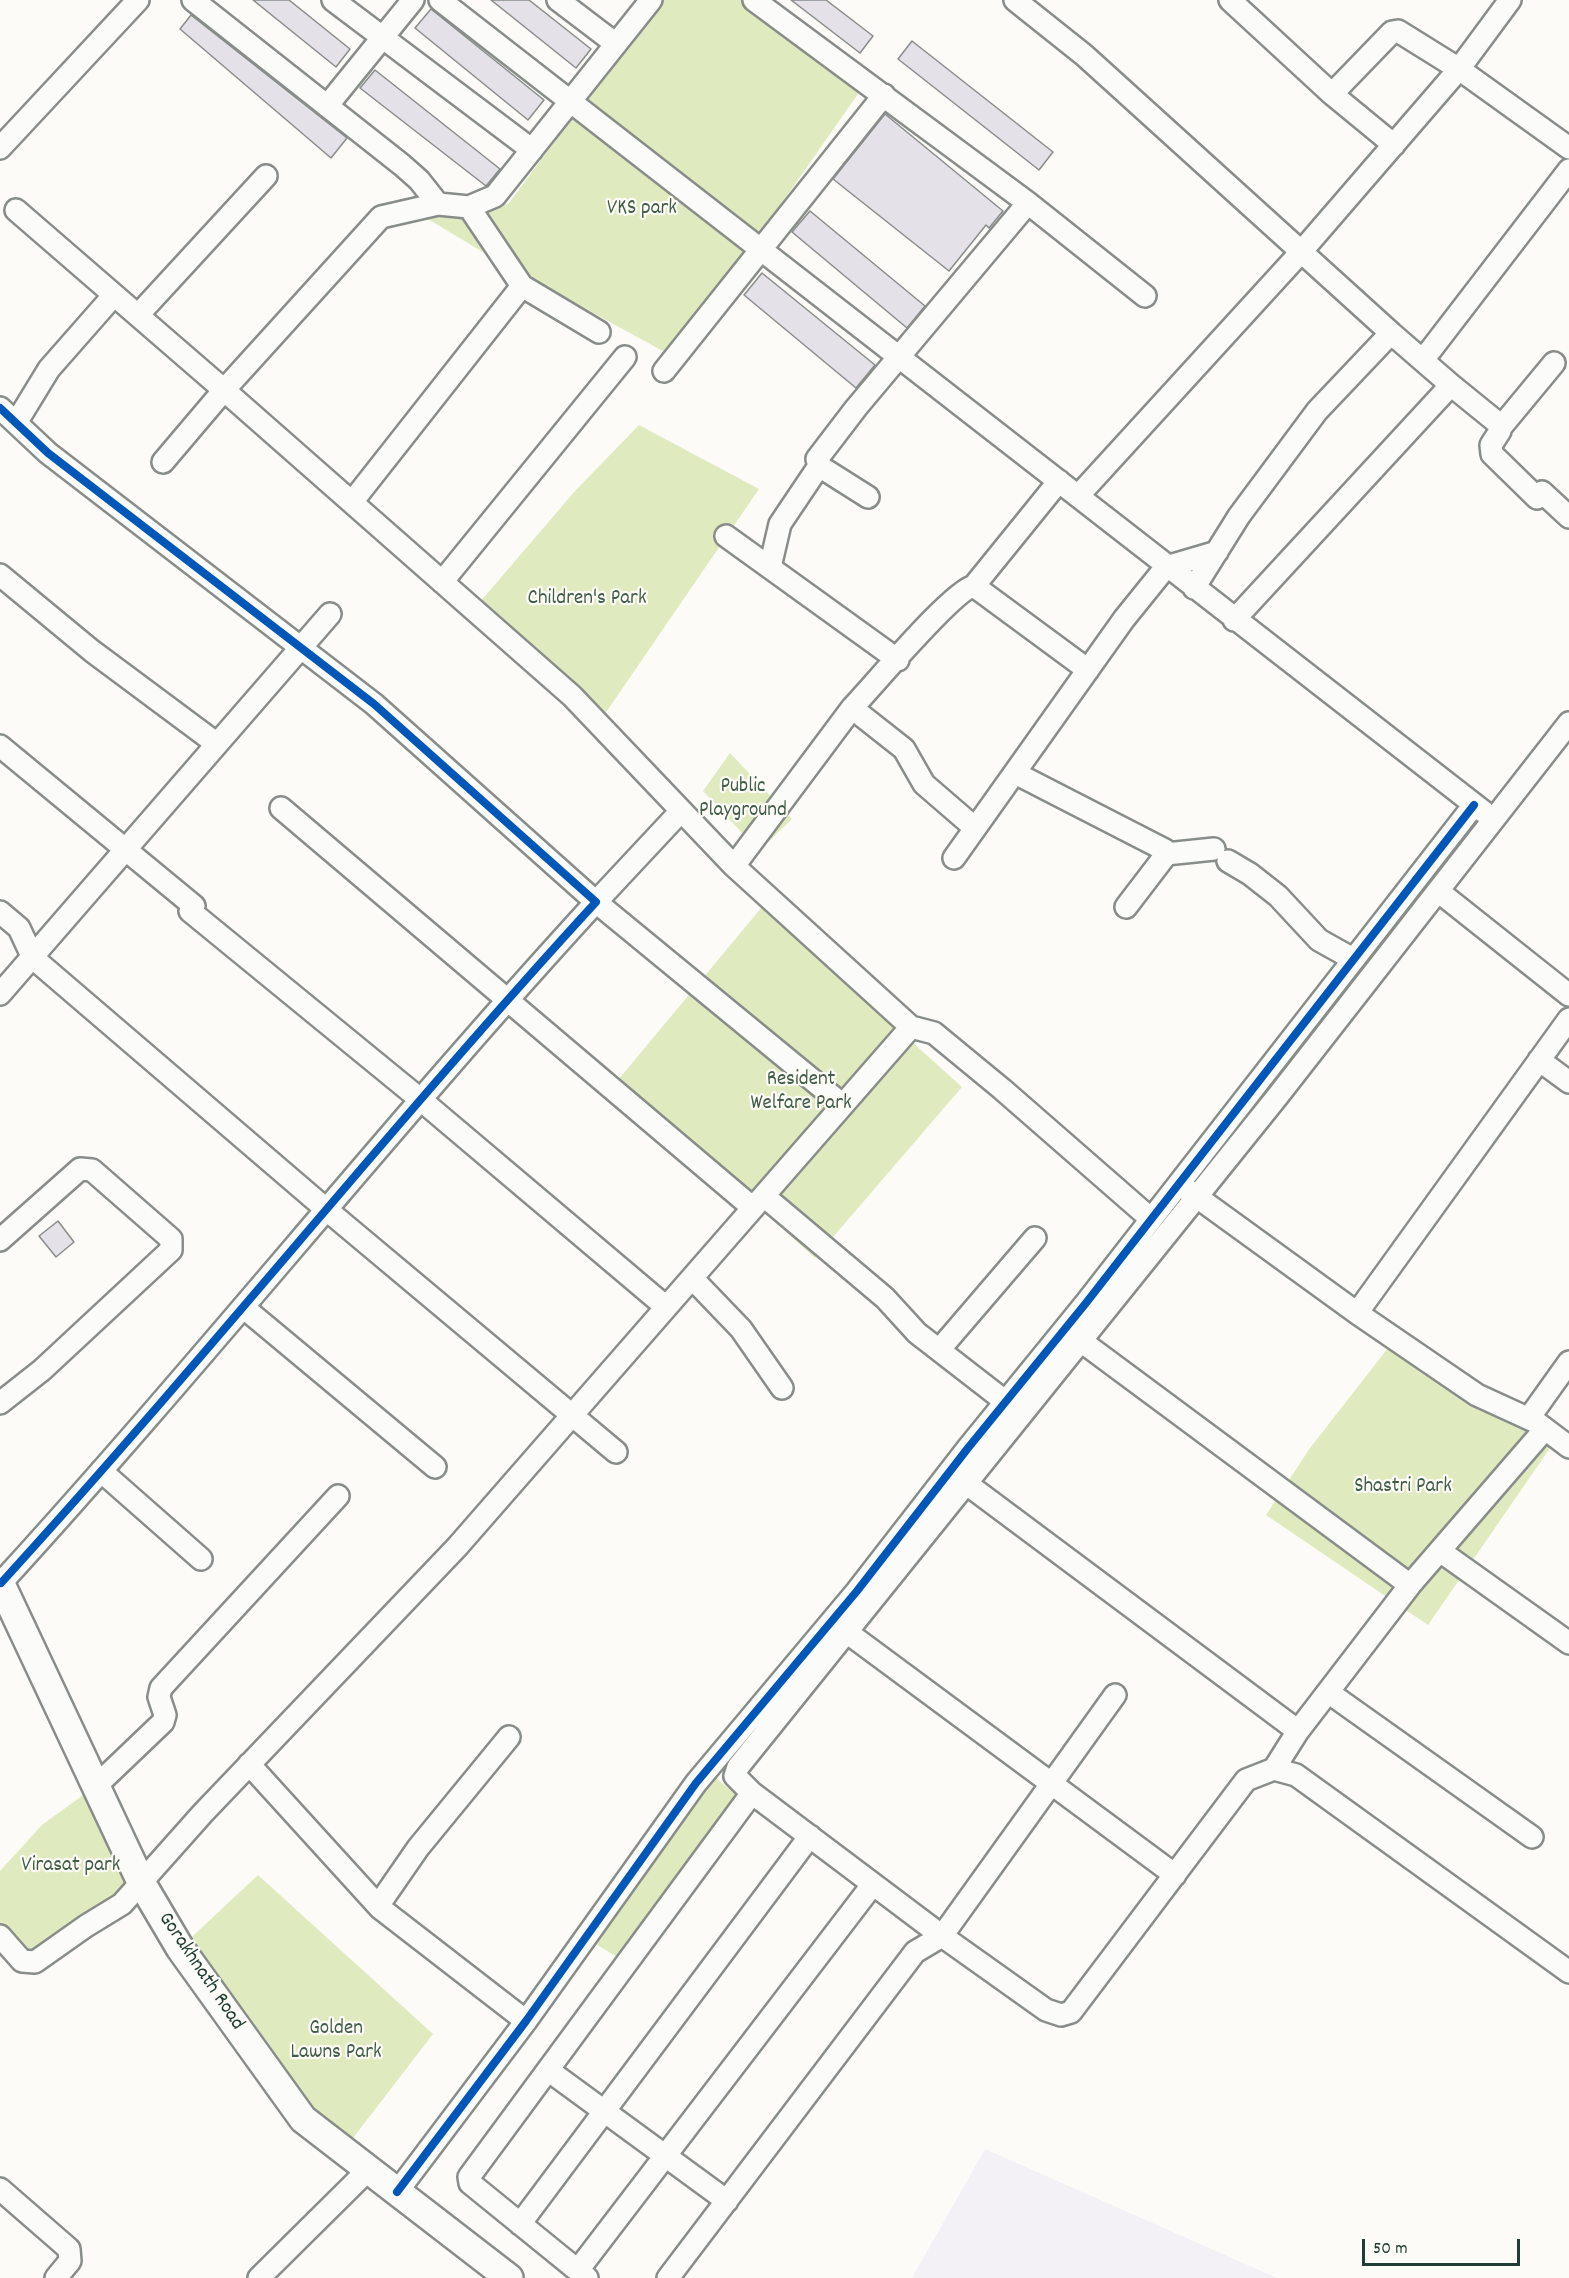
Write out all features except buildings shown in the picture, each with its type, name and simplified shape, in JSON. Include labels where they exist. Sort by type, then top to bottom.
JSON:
[{"type":"main road","name":"Gorakhnath Road","points":[[2,1593],[141,1882],[180,1948],[303,2119],[509,2278]]},
{"type":"street","points":[[193,0],[402,165],[438,204]]},
{"type":"street","points":[[333,0],[532,150]]},
{"type":"street","points":[[327,106],[413,0]]},
{"type":"street","points":[[440,0],[1494,820]]},
{"type":"street","points":[[558,0],[616,44]]},
{"type":"street","points":[[163,462],[224,390],[381,217],[438,204],[469,207],[495,196],[651,0]]},
{"type":"street","points":[[754,0],[1028,203],[1145,296]]},
{"type":"street","points":[[1015,0],[1084,55],[1391,333],[1501,427]]},
{"type":"street","points":[[1230,0],[1332,94],[1394,145]]},
{"type":"street","points":[[1078,496],[1301,252],[1459,69],[1510,0]]},
{"type":"street","points":[[0,148],[127,4]]},
{"type":"street","points":[[1332,94],[1392,32],[1398,31],[1459,69],[1569,148]]},
{"type":"street","points":[[664,371],[884,95]]},
{"type":"street","points":[[1423,360],[1569,170]]},
{"type":"street","points":[[138,315],[266,176]]},
{"type":"street","points":[[868,497],[819,466],[817,459],[1028,203]]},
{"type":"street","points":[[469,207],[522,286],[599,332]]},
{"type":"street","points":[[16,210],[572,696],[734,866],[911,1027],[934,1034],[1002,1089],[1150,1219]]},
{"type":"street","points":[[352,502],[522,286]]},
{"type":"street","points":[[16,423],[49,369],[114,295]]},
{"type":"street","points":[[1194,588],[1239,516],[1317,411],[1391,333]]},
{"type":"street","points":[[442,582],[625,357]]},
{"type":"street","points":[[1554,363],[1501,427],[1491,445],[1492,454],[1569,517]]},
{"type":"street","points":[[1234,620],[1451,385]]},
{"type":"street","points":[[0,408],[48,453],[374,704],[596,902],[843,1105]]},
{"type":"street","points":[[770,567],[780,524],[819,466]]},
{"type":"street","points":[[734,866],[852,708],[935,618],[966,588],[974,586],[1059,481]]},
{"type":"street","points":[[726,536],[898,660]]},
{"type":"street","points":[[954,858],[1124,619],[1166,567],[1217,552]]},
{"type":"street","points":[[0,575],[92,651],[218,744]]},
{"type":"street","points":[[974,586],[1088,670]]},
{"type":"street","points":[[0,994],[330,614]]},
{"type":"street","points":[[852,708],[904,749],[924,784],[975,828]]},
{"type":"street","points":[[1569,723],[1197,1197],[738,1767],[735,1776],[752,1792],[942,1936],[1046,2010],[1061,2014],[1071,2012],[1246,1780],[1274,1769],[1298,1731],[1410,1585],[1440,1551],[1537,1423],[1569,1362]]},
{"type":"street","points":[[0,746],[666,1306]]},
{"type":"street","points":[[1016,773],[1162,847],[1166,854]]},
{"type":"street","points":[[397,2192],[526,2021],[696,1783],[857,1591],[1474,805]]},
{"type":"street","points":[[281,808],[506,1000],[758,1202],[885,1298],[917,1333],[1005,1402]]},
{"type":"street","points":[[2,1593],[101,1471],[506,1000],[681,811]]},
{"type":"street","points":[[1166,854],[1221,855],[1278,896],[1319,940],[1353,959]]},
{"type":"street","points":[[1126,908],[1166,854]]},
{"type":"street","points":[[1438,891],[1569,995]]},
{"type":"street","points":[[0,912],[19,928],[33,958],[327,1210],[616,1452]]},
{"type":"street","points":[[1357,1313],[1569,1019]]},
{"type":"street","points":[[0,1936],[22,1961],[35,1962],[122,1904],[249,1764],[458,1547],[911,1027]]},
{"type":"street","points":[[1539,1060],[1569,1082]]},
{"type":"street","points":[[0,1240],[80,1169],[85,1168],[92,1170],[154,1224],[171,1239],[172,1244],[171,1250],[59,1354],[0,1403]]},
{"type":"street","points":[[1179,1183],[1357,1313],[1477,1395],[1537,1423],[1569,1447]]},
{"type":"street","points":[[939,1350],[1035,1238]]},
{"type":"street","points":[[692,1278],[741,1329],[782,1388]]},
{"type":"street","points":[[243,1307],[435,1467]]},
{"type":"street","points":[[1081,1341],[1410,1585]]},
{"type":"street","points":[[101,1471],[201,1559]]},
{"type":"street","points":[[967,1484],[1298,1731]]},
{"type":"street","points":[[96,1786],[163,1722],[165,1715],[159,1697],[161,1688],[338,1496]]},
{"type":"street","points":[[1440,1551],[1569,1643]]},
{"type":"street","points":[[848,1633],[1175,1875]]},
{"type":"street","points":[[1328,1692],[1532,1837]]},
{"type":"street","points":[[668,2278],[915,1952],[942,1936],[1115,1695]]},
{"type":"street","points":[[380,1908],[380,1903],[418,1848],[509,1737]]},
{"type":"street","points":[[249,1764],[380,1908],[526,2021]]},
{"type":"street","points":[[1274,1769],[1296,1775],[1569,1972]]},
{"type":"street","points":[[752,1792],[469,2177],[470,2183],[582,2274],[664,2157],[873,1884]]},
{"type":"street","points":[[520,2224],[810,1836]]},
{"type":"street","points":[[548,2070],[727,2201]]},
{"type":"street","points":[[259,2278],[368,2169]]},
{"type":"street","points":[[0,2189],[69,2249],[70,2261],[56,2278]]},
{"type":"shaded area","points":[[985,2149],[1277,2278],[912,2278]]},
{"type":"green space","name":"VKS park","points":[[660,0],[771,0],[872,74],[674,357],[496,260],[418,213],[478,216],[509,203]]},
{"type":"green space","name":"Children's Park","points":[[639,425],[759,489],[598,724],[474,609],[575,491]]},
{"type":"green space","name":"Public Playground","points":[[730,753],[792,819],[759,851],[703,791]]},
{"type":"green space","name":"Resident Welfare Park","points":[[762,907],[962,1087],[815,1258],[618,1080]]},
{"type":"green space","name":"Shastri Park","points":[[1395,1339],[1557,1438],[1428,1625],[1266,1515],[1310,1448]]},
{"type":"green space","points":[[707,1771],[738,1796],[619,1958],[587,1939]]},
{"type":"green space","name":"Virasat park","points":[[90,1790],[134,1880],[117,1899],[27,1953],[0,1926],[0,1871],[42,1825]]},
{"type":"green space","name":"Golden Lawns Park","points":[[258,1875],[433,2034],[343,2151],[180,1948]]},
{"type":"cycle path","points":[[0,408],[48,453],[374,704],[596,902],[520,986],[151,1414],[1,1583]]},
{"type":"cycle path","points":[[397,2192],[526,2021],[696,1783],[857,1591],[968,1448],[1086,1303],[1474,805]]}]
